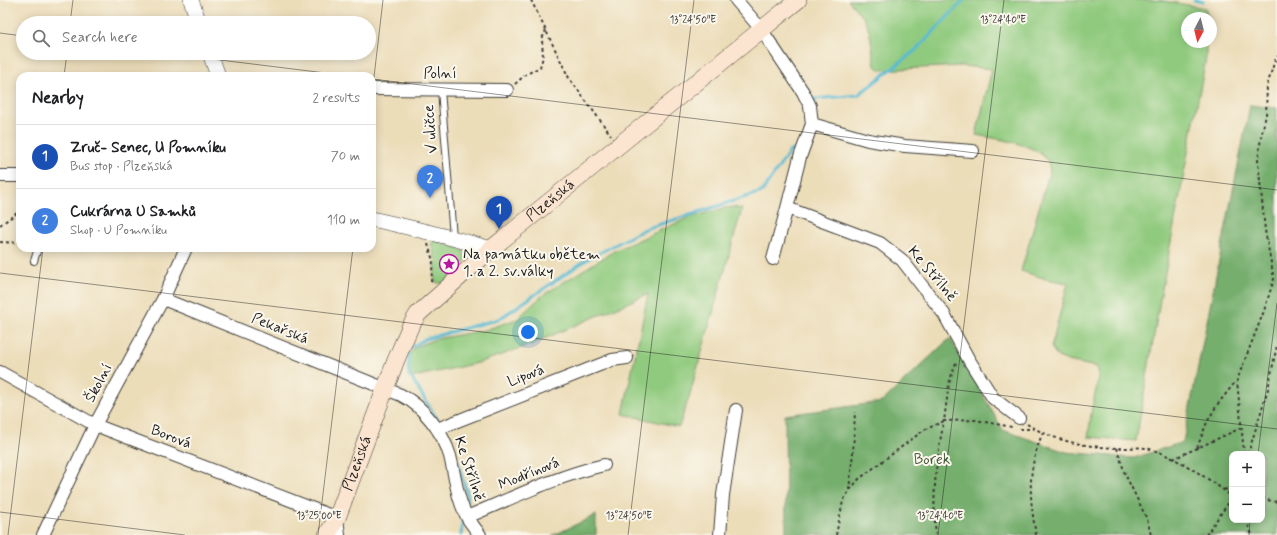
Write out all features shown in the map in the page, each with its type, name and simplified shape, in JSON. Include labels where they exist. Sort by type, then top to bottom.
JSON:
[{"type":"main road","name":"Plzeňská","points":[[327,535],[337,518],[410,327],[418,314],[491,248],[798,0]]},
{"type":"street","points":[[191,0],[197,16]]},
{"type":"street","points":[[736,0],[761,29],[803,92],[810,106],[812,124],[800,157],[773,259]]},
{"type":"street","points":[[212,60],[217,72]]},
{"type":"street","name":"Polní","points":[[376,89],[507,90]]},
{"type":"street","points":[[812,124],[868,140],[905,146],[973,151]]},
{"type":"street","points":[[0,176],[16,176]]},
{"type":"street","name":"Ke Střílně","points":[[787,208],[880,243],[902,260],[944,314],[993,398],[1019,418]]},
{"type":"street","points":[[376,220],[424,232],[453,237],[491,248]]},
{"type":"street","name":"Školní","points":[[43,535],[95,425],[163,299],[184,252]]},
{"type":"street","name":"Pekařská","points":[[163,299],[386,389]]},
{"type":"street","name":"Lipová","points":[[437,429],[612,360],[627,358]]},
{"type":"street","name":"Borová","points":[[0,372],[95,425],[337,518]]},
{"type":"street","name":"Ke Střílně","points":[[386,389],[401,395],[414,403],[437,429],[447,448],[458,491],[467,517],[480,535]]},
{"type":"street","points":[[720,535],[723,496],[736,410]]},
{"type":"street","name":"Modřínová","points":[[467,517],[520,494],[582,470],[604,465]]},
{"type":"street","points":[[337,518],[339,535]]},
{"type":"lane","name":"V uličce","points":[[441,90],[453,237]]},
{"type":"lane","points":[[34,261],[37,252]]},
{"type":"path","points":[[531,0],[569,78],[619,145]]},
{"type":"path","points":[[507,90],[525,75],[540,67],[544,57],[542,39],[546,30]]},
{"type":"path","points":[[1197,448],[1210,416],[1237,380],[1264,311],[1274,279],[1265,230],[1258,161],[1266,115],[1267,86],[1274,60],[1277,56]]},
{"type":"path","points":[[0,225],[16,214]]},
{"type":"path","points":[[0,242],[16,243]]},
{"type":"path","points":[[1249,451],[1268,389],[1277,345]]},
{"type":"path","points":[[936,535],[935,479],[937,456],[944,421],[949,383],[962,346]]},
{"type":"path","points":[[1237,380],[1244,451]]},
{"type":"path","points":[[849,491],[856,412]]},
{"type":"path","points":[[1019,418],[1043,432],[1066,441],[1094,447],[1150,449],[1173,460],[1223,489],[1229,495]]},
{"type":"path","points":[[836,535],[843,501],[859,479],[924,430],[944,421],[975,420],[1021,430],[1035,428]]},
{"type":"path","points":[[1173,460],[1241,428]]},
{"type":"path","points":[[1036,535],[1030,493],[1030,478],[1035,451],[1043,432]]},
{"type":"path","points":[[1117,448],[1125,474],[1147,519],[1151,535]]},
{"type":"path","points":[[1223,489],[1229,490]]},
{"type":"path","points":[[1265,500],[1277,502]]},
{"type":"path","points":[[1206,535],[1229,502]]},
{"type":"path","points":[[1247,523],[1252,535]]},
{"type":"green space","points":[[848,0],[1159,0],[1205,8],[1206,12],[1181,12],[1181,48],[1206,48],[1206,58],[1161,294],[1136,441],[1088,437],[1092,407],[1099,376],[1097,367],[1068,361],[1058,357],[1051,347],[1068,283],[1046,279],[1021,271],[1050,170],[1048,161],[1034,150],[1005,140],[976,135],[992,69],[961,66],[880,70],[875,66],[870,34],[865,20]]},
{"type":"green space","name":"Borek","points":[[1250,105],[1277,108],[1277,535],[786,535],[785,415],[882,402],[950,338],[1003,430],[1066,452],[1134,458],[1183,442]]},
{"type":"green space","points":[[733,207],[742,209],[690,394],[679,427],[623,414],[648,294],[527,346],[478,363],[409,378],[407,368],[409,355],[415,347],[436,339],[485,330],[517,319],[543,295],[614,251],[688,218]]},
{"type":"green space","points":[[433,240],[464,251],[466,261],[445,283],[438,283],[434,281],[436,262],[431,242]]},
{"type":"green space","points":[[596,515],[596,535],[552,535],[556,534]]},
{"type":"waterway","points":[[814,104],[815,99],[858,95],[916,50],[964,0]]},
{"type":"waterway","points":[[1194,0],[1203,2]]},
{"type":"waterway","points":[[437,419],[409,374],[408,349],[425,339],[499,319],[586,260],[645,229],[762,192],[790,151],[799,149]]},
{"type":"waterway","points":[[457,461],[468,496],[466,506]]},
{"type":"waterway","points":[[461,535],[463,517]]},
{"type":"place","name":"Cukrárna U Samků","points":[[430,198]]},
{"type":"place","name":"Zruč- Senec, U Pomníku","points":[[499,229]]},
{"type":"place","name":"Na památku obětem 1. a 2. sv.války","points":[[449,264]]}]
